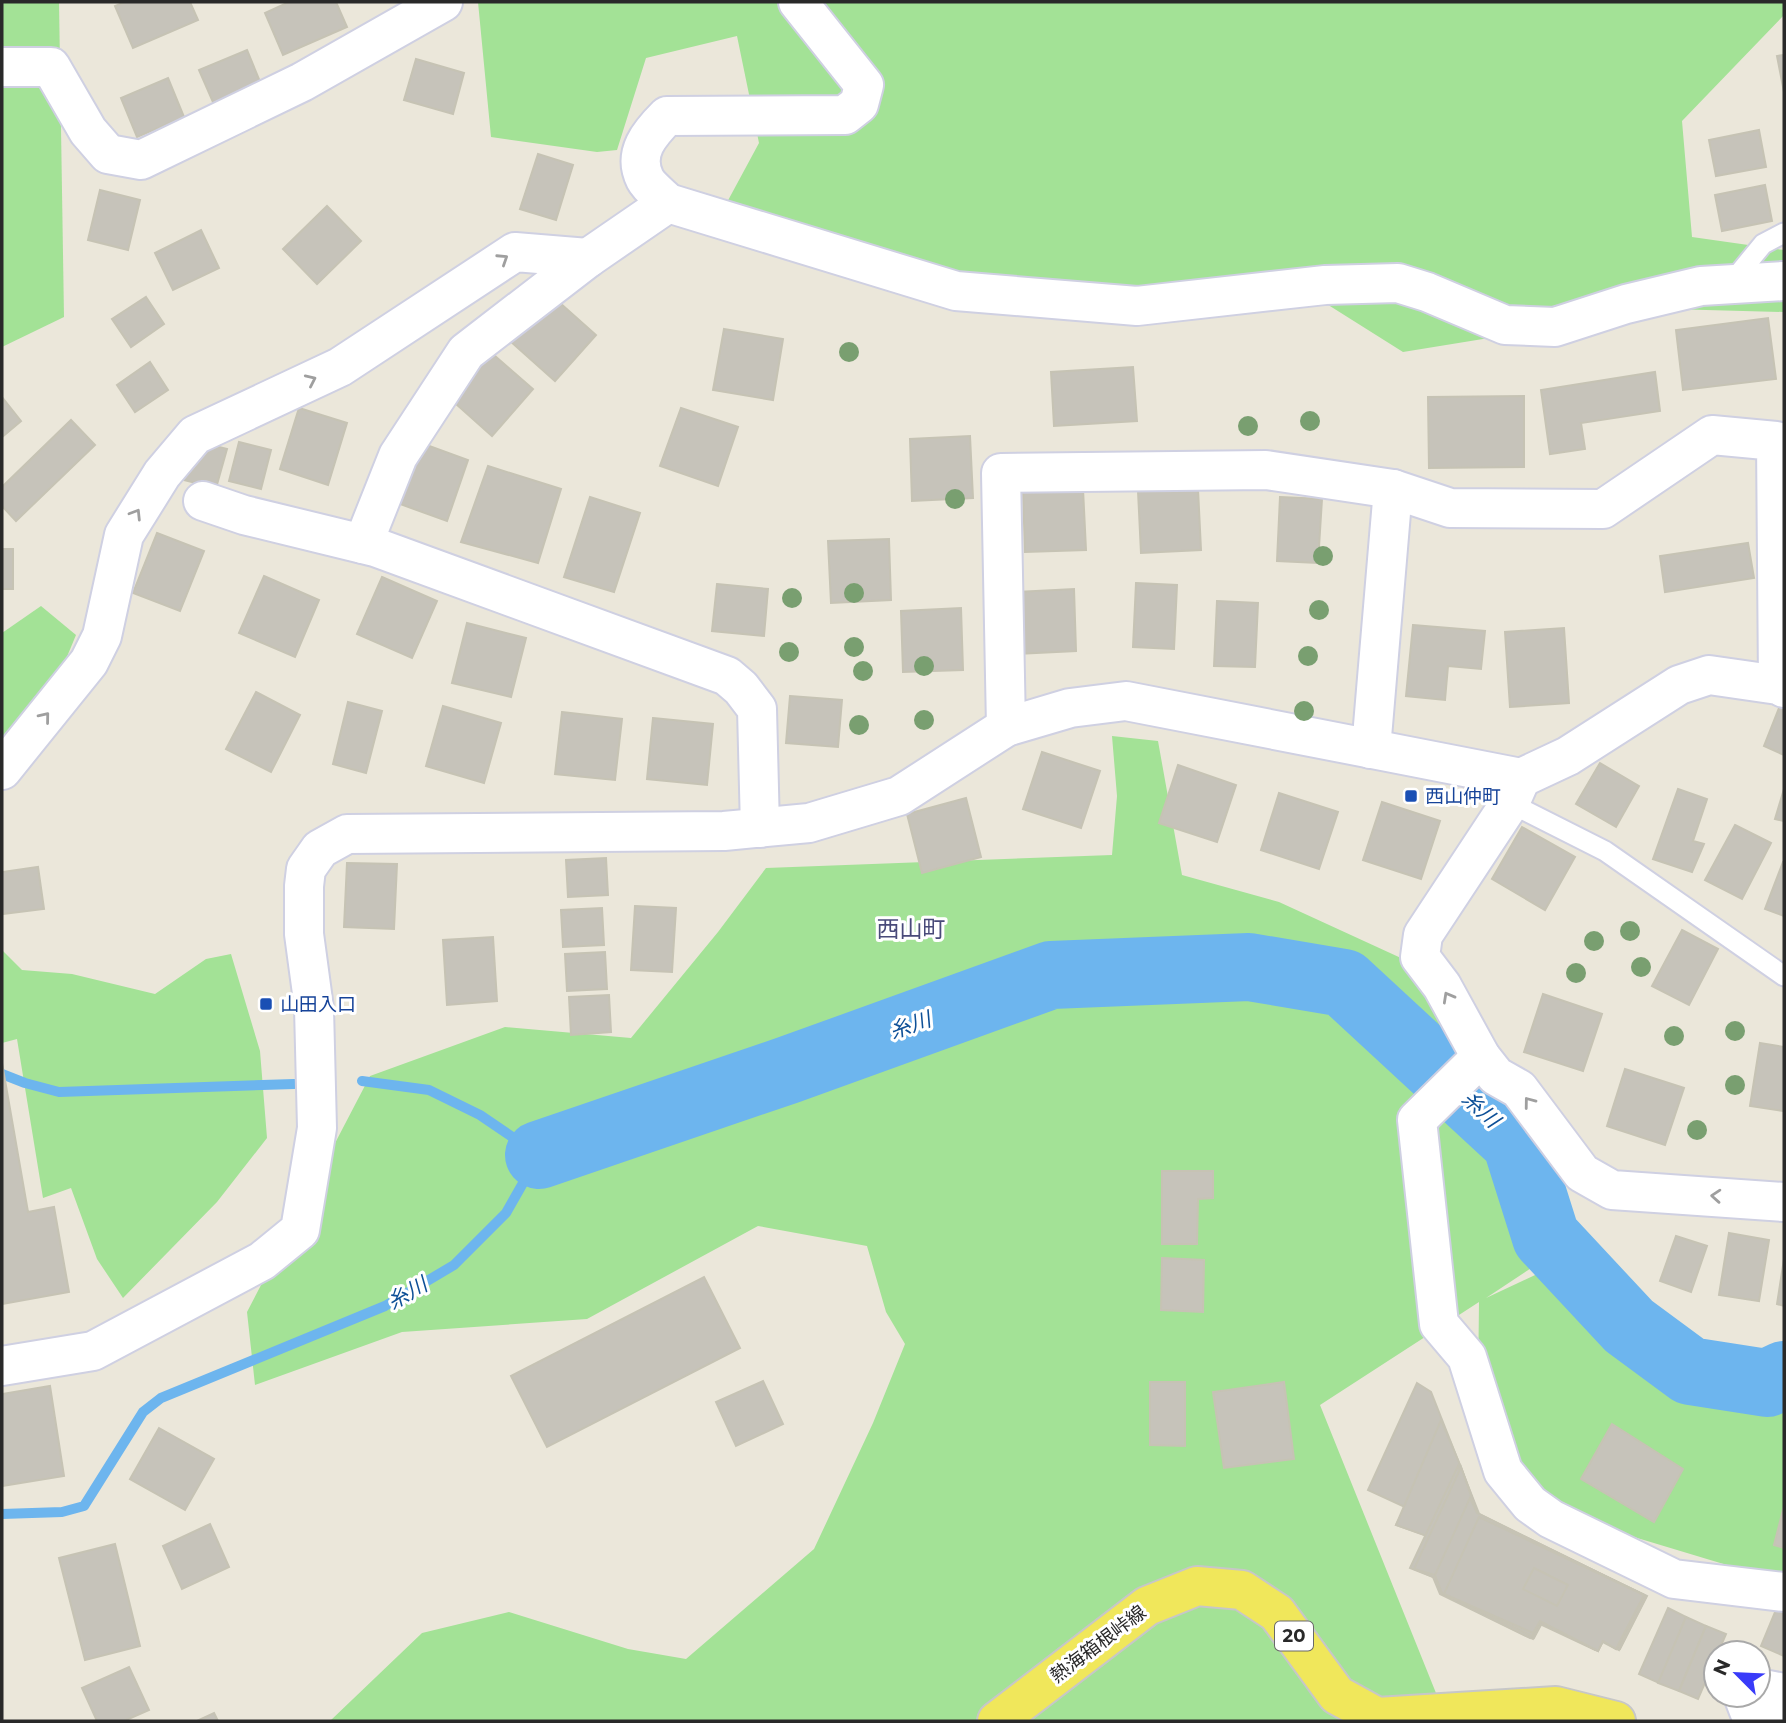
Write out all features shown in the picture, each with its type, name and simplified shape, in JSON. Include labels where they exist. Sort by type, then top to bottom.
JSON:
[{"type":"main road","name":"熱海箱根峠線","points":[[996,1721],[1147,1606],[1196,1586],[1242,1590],[1277,1613],[1337,1695],[1377,1717],[1556,1706],[1616,1721]]},
{"type":"street","points":[[2,67],[51,67],[88,131],[108,154],[141,160],[302,82],[443,2]]},
{"type":"street","points":[[797,2],[864,85],[859,104],[845,115],[667,116],[649,134],[640,157],[645,180],[668,203],[956,291],[1137,306],[1325,285],[1398,283],[1427,292],[1505,325],[1555,327],[1638,301],[1701,286],[1784,281]]},
{"type":"street","points":[[363,544],[398,456],[466,352],[588,258],[668,203]]},
{"type":"street","points":[[2,770],[89,662],[102,636],[124,535],[162,474],[195,435],[340,367],[514,251],[588,258]]},
{"type":"street","points":[[1006,727],[1001,473],[1266,470],[1393,489],[1450,508],[1603,509],[1712,435],[1780,442],[1781,686],[1709,675],[1679,685],[1515,790],[1423,936],[1420,957],[1443,986],[1481,1057],[1496,1076],[1519,1089],[1582,1173],[1612,1190],[1784,1202]]},
{"type":"street","points":[[1371,749],[1393,489]]},
{"type":"street","points":[[203,501],[244,515],[363,544],[727,676],[741,688],[757,709],[760,828]]},
{"type":"street","points":[[2,1366],[93,1350],[262,1261],[300,1230],[317,1128],[314,1008],[304,934],[306,869],[320,849],[347,834],[724,831],[809,823],[899,796],[1006,727],[1070,708],[1126,701],[1371,749],[1515,790]]},
{"type":"street","points":[[1481,1057],[1417,1120],[1439,1324],[1467,1357],[1503,1471],[1530,1504],[1551,1519],[1674,1579],[1784,1592]]},
{"type":"street","points":[[1748,1709],[1749,1712],[1770,1721]]},
{"type":"lane","points":[[1730,284],[1763,244],[1784,233]]},
{"type":"lane","points":[[1515,790],[1784,976]]},
{"type":"green space","points":[[2,2],[59,2],[64,317],[2,347]]},
{"type":"green space","points":[[478,2],[1784,2],[1784,15],[1682,121],[1692,237],[1784,250],[1784,312],[1669,309],[1403,352],[1287,279],[984,293],[725,206],[759,143],[737,36],[646,58],[617,150],[597,152],[491,137]]},
{"type":"green space","points":[[41,606],[76,635],[39,724],[2,759],[2,633]]},
{"type":"green space","points":[[1112,736],[1158,741],[1182,875],[1279,902],[1438,975],[1578,1237],[1486,1298],[1567,1260],[1708,1400],[1784,1382],[1784,1576],[1760,1575],[1624,1534],[1503,1471],[1478,1387],[1479,1302],[1320,1405],[1436,1693],[1528,1721],[330,1721],[422,1633],[509,1612],[628,1649],[686,1659],[814,1549],[873,1423],[905,1344],[886,1312],[867,1246],[758,1226],[587,1319],[402,1332],[255,1385],[247,1312],[370,1076],[505,1027],[631,1038],[718,932],[766,868],[1112,855],[1117,796]]},
{"type":"green space","points":[[2,950],[22,970],[72,974],[155,994],[206,959],[231,954],[260,1051],[267,1138],[217,1202],[123,1298],[97,1259],[71,1188],[43,1198],[17,1039],[2,1043]]},
{"type":"building","points":[[125,2],[190,2],[198,20],[133,48],[115,6]]},
{"type":"building","points":[[289,2],[336,2],[347,27],[283,55],[265,13]]},
{"type":"building","points":[[247,50],[263,89],[216,109],[199,70]]},
{"type":"building","points":[[1784,55],[1784,92],[1777,56]]},
{"type":"building","points":[[416,59],[464,73],[453,114],[404,100]]},
{"type":"building","points":[[168,78],[184,117],[137,137],[121,98]]},
{"type":"building","points":[[1759,130],[1766,167],[1716,176],[1709,140]]},
{"type":"building","points":[[538,154],[573,165],[556,220],[520,209]]},
{"type":"building","points":[[1765,185],[1772,221],[1722,231],[1715,195]]},
{"type":"building","points":[[100,190],[140,200],[128,250],[88,240]]},
{"type":"building","points":[[327,206],[361,241],[317,284],[283,249]]},
{"type":"building","points":[[201,230],[219,268],[173,290],[155,253]]},
{"type":"building","points":[[551,295],[596,335],[555,381],[510,341]]},
{"type":"building","points":[[146,297],[164,324],[131,347],[112,319]]},
{"type":"building","points":[[1768,318],[1776,379],[1683,390],[1676,330]]},
{"type":"building","points":[[724,329],[783,339],[773,400],[713,390]]},
{"type":"building","points":[[487,349],[533,389],[492,436],[447,396]]},
{"type":"building","points":[[150,362],[168,390],[135,412],[117,385]]},
{"type":"building","points":[[1133,367],[1137,421],[1054,426],[1051,372]]},
{"type":"building","points":[[1655,372],[1660,411],[1581,423],[1585,449],[1550,454],[1541,390]]},
{"type":"building","points":[[1524,396],[1524,467],[1429,468],[1428,397]]},
{"type":"building","points":[[2,397],[21,421],[2,437]]},
{"type":"building","points":[[299,408],[347,423],[328,485],[280,469]]},
{"type":"building","points":[[681,408],[738,427],[718,486],[660,466]]},
{"type":"building","points":[[71,420],[95,445],[16,521],[2,506],[2,487]]},
{"type":"building","points":[[970,436],[973,498],[912,501],[910,439]]},
{"type":"building","points":[[195,441],[227,449],[216,488],[184,480]]},
{"type":"building","points":[[239,442],[271,450],[261,489],[229,481]]},
{"type":"building","points":[[421,443],[468,460],[447,521],[400,504]]},
{"type":"building","points":[[488,466],[561,489],[538,563],[461,542]]},
{"type":"building","points":[[1083,489],[1086,550],[1025,552],[1023,491]]},
{"type":"building","points":[[1198,489],[1201,550],[1141,553],[1138,491]]},
{"type":"building","points":[[590,497],[640,513],[614,592],[564,577]]},
{"type":"building","points":[[1280,497],[1322,499],[1318,563],[1277,561]]},
{"type":"building","points":[[157,533],[204,551],[180,611],[133,593]]},
{"type":"building","points":[[889,539],[891,600],[831,603],[828,541]]},
{"type":"building","points":[[1748,543],[1754,578],[1665,592],[1660,556]]},
{"type":"building","points":[[2,549],[13,549],[13,589],[2,589]]},
{"type":"building","points":[[264,576],[319,600],[295,657],[239,633]]},
{"type":"building","points":[[382,577],[437,601],[412,658],[357,634]]},
{"type":"building","points":[[1136,583],[1177,585],[1174,649],[1133,647]]},
{"type":"building","points":[[717,584],[768,589],[764,636],[712,631]]},
{"type":"building","points":[[1074,589],[1076,651],[1016,654],[1014,592]]},
{"type":"building","points":[[1217,601],[1258,603],[1255,667],[1214,666]]},
{"type":"building","points":[[961,608],[963,670],[903,672],[901,611]]},
{"type":"building","points":[[467,623],[526,638],[511,697],[452,683]]},
{"type":"building","points":[[1413,625],[1485,631],[1481,669],[1448,666],[1445,700],[1406,696]]},
{"type":"building","points":[[1564,628],[1569,703],[1510,707],[1505,632]]},
{"type":"building","points":[[256,692],[300,715],[271,772],[226,749]]},
{"type":"building","points":[[790,696],[842,700],[838,747],[786,743]]},
{"type":"building","points":[[348,702],[382,711],[366,773],[333,764]]},
{"type":"building","points":[[1781,703],[1784,705],[1784,755],[1764,746]]},
{"type":"building","points":[[443,706],[501,723],[484,783],[426,766]]},
{"type":"building","points":[[562,712],[622,719],[615,780],[555,774]]},
{"type":"building","points":[[653,718],[713,724],[707,785],[647,779]]},
{"type":"building","points":[[1042,752],[1100,771],[1081,828],[1023,809]]},
{"type":"building","points":[[1600,763],[1639,786],[1616,827],[1576,804]]},
{"type":"building","points":[[1178,765],[1236,785],[1217,842],[1159,823]]},
{"type":"building","points":[[1678,789],[1707,799],[1693,841],[1704,844],[1692,872],[1653,859]]},
{"type":"building","points":[[1784,789],[1784,821],[1775,819]]},
{"type":"building","points":[[1279,793],[1338,812],[1319,869],[1261,850]]},
{"type":"building","points":[[966,798],[981,857],[922,873],[907,814]]},
{"type":"building","points":[[1382,802],[1440,821],[1421,879],[1363,860]]},
{"type":"building","points":[[1735,825],[1771,843],[1742,899],[1705,880]]},
{"type":"building","points":[[1522,827],[1575,857],[1545,910],[1492,879]]},
{"type":"building","points":[[606,858],[608,895],[568,897],[566,860]]},
{"type":"building","points":[[1784,862],[1784,916],[1765,909]]},
{"type":"building","points":[[347,863],[397,864],[394,929],[344,927]]},
{"type":"building","points":[[38,867],[44,909],[2,914],[2,872]]},
{"type":"building","points":[[635,906],[676,908],[672,972],[631,970]]},
{"type":"building","points":[[602,908],[604,945],[563,947],[561,910]]},
{"type":"building","points":[[1682,930],[1718,949],[1689,1005],[1652,986]]},
{"type":"building","points":[[493,937],[497,1001],[447,1005],[443,940]]},
{"type":"building","points":[[605,952],[607,989],[567,991],[565,954]]},
{"type":"building","points":[[1543,994],[1602,1014],[1583,1071],[1524,1052]]},
{"type":"building","points":[[609,995],[611,1032],[571,1035],[569,997]]},
{"type":"building","points":[[1760,1043],[1784,1047],[1784,1111],[1750,1106]]},
{"type":"building","points":[[2,1063],[28,1212],[54,1207],[69,1292],[2,1304]]},
{"type":"building","points":[[1625,1069],[1684,1088],[1665,1145],[1607,1126]]},
{"type":"building","points":[[1162,1171],[1213,1171],[1213,1198],[1198,1199],[1197,1244],[1162,1244]]},
{"type":"building","points":[[1729,1233],[1769,1240],[1759,1301],[1719,1295]]},
{"type":"building","points":[[1676,1236],[1707,1246],[1691,1292],[1660,1281]]},
{"type":"building","points":[[1162,1258],[1204,1260],[1203,1312],[1161,1310]]},
{"type":"building","points":[[1784,1259],[1784,1306],[1777,1304]]},
{"type":"building","points":[[704,1277],[740,1348],[547,1447],[511,1376]]},
{"type":"building","points":[[763,1381],[783,1424],[736,1446],[716,1402]]},
{"type":"building","points":[[1150,1382],[1185,1382],[1185,1446],[1150,1445]]},
{"type":"building","points":[[1284,1382],[1294,1459],[1224,1468],[1213,1392]]},
{"type":"building","points":[[1417,1383],[1431,1392],[1480,1516],[1647,1596],[1620,1649],[1603,1641],[1598,1650],[1542,1623],[1534,1638],[1444,1595],[1437,1577],[1414,1568],[1428,1536],[1396,1525],[1405,1507],[1368,1490]]},
{"type":"building","points":[[50,1386],[64,1476],[2,1486],[2,1394]]},
{"type":"building","points":[[1441,1420],[1479,1516],[1646,1597],[1619,1650],[1603,1641],[1598,1651],[1541,1623],[1533,1639],[1444,1595],[1436,1578],[1414,1569],[1427,1536],[1396,1525]]},
{"type":"building","points":[[1612,1424],[1683,1469],[1654,1522],[1581,1479]]},
{"type":"building","points":[[159,1428],[214,1459],[185,1510],[130,1479]]},
{"type":"building","points":[[1458,1466],[1475,1515],[1643,1596],[1616,1649],[1599,1640],[1595,1650],[1538,1623],[1530,1638],[1440,1594],[1433,1577],[1410,1568]]},
{"type":"building","points":[[1461,1467],[1477,1513],[1644,1595],[1618,1647],[1601,1639],[1597,1649],[1540,1621],[1532,1636],[1442,1593],[1435,1575],[1414,1569]]},
{"type":"building","points":[[1470,1498],[1477,1513],[1644,1595],[1618,1647],[1601,1639],[1598,1651],[1540,1621],[1532,1636],[1442,1593],[1435,1575]]},
{"type":"building","points":[[1784,1506],[1784,1548],[1774,1545]]},
{"type":"building","points":[[1479,1517],[1644,1595],[1616,1649],[1603,1641],[1598,1651],[1540,1621],[1533,1633],[1444,1594]]},
{"type":"building","points":[[210,1524],[229,1567],[182,1589],[163,1546]]},
{"type":"building","points":[[115,1544],[140,1646],[85,1660],[59,1558]]},
{"type":"building","points":[[1534,1568],[1568,1585],[1557,1606],[1523,1589]]},
{"type":"building","points":[[1780,1600],[1784,1602],[1784,1656],[1772,1651],[1772,1639],[1764,1639]]},
{"type":"building","points":[[1668,1608],[1686,1617],[1659,1683],[1639,1674]]},
{"type":"building","points":[[1686,1617],[1706,1626],[1679,1691],[1658,1683]]},
{"type":"building","points":[[1706,1626],[1726,1634],[1724,1639],[1702,1639],[1702,1690],[1698,1699],[1679,1691]]},
{"type":"building","points":[[129,1667],[149,1710],[124,1721],[97,1721],[82,1688]]},
{"type":"building","points":[[214,1713],[218,1721],[197,1721]]},
{"type":"waterway","name":"糸川","points":[[539,1155],[788,1070],[1051,975],[1249,967],[1344,983],[1516,1142],[1546,1237],[1629,1326],[1690,1371],[1767,1383],[1784,1375]]},
{"type":"waterway","points":[[2,1074],[59,1092],[294,1084]]},
{"type":"waterway","name":"糸川","points":[[2,1514],[62,1512],[84,1506],[143,1412],[161,1398],[385,1306],[454,1265],[506,1213],[539,1155],[480,1115],[429,1090],[362,1081]]},
{"type":"place","name":"西山仲町","points":[[1411,796]]},
{"type":"place","name":"山田入口","points":[[266,1004]]},
{"type":"district","name":"西山町","points":[[911,929]]}]
